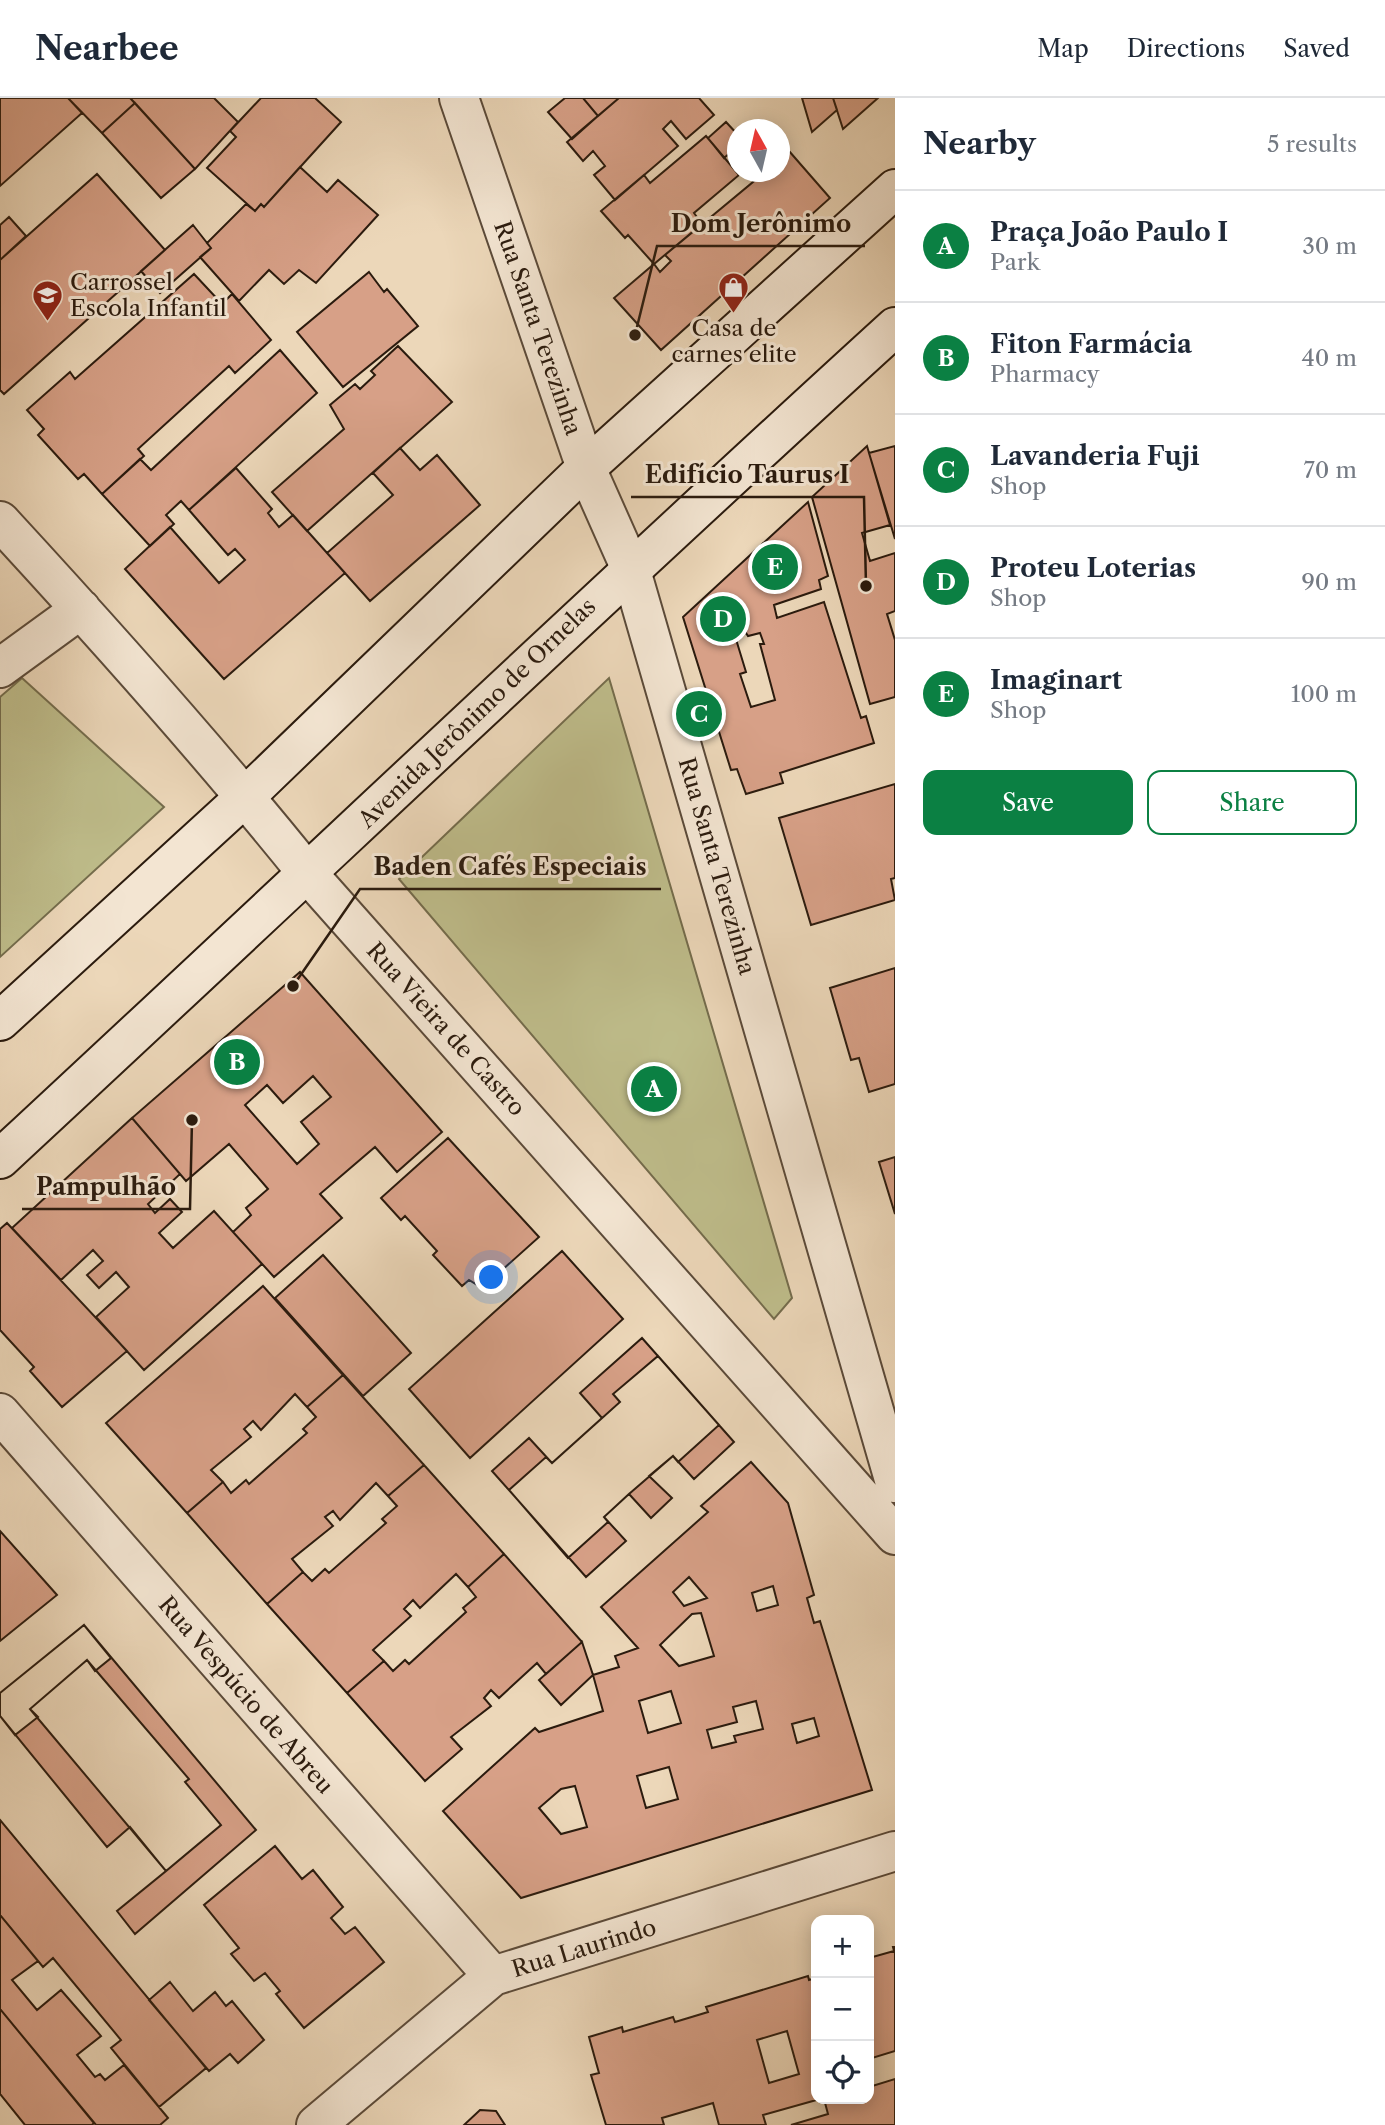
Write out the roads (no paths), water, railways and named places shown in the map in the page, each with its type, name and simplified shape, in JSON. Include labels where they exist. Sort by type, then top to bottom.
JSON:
[{"type":"street","name":"Rua Santa Terezinha","points":[[459,98],[586,468],[630,568],[895,1483]]},
{"type":"street","points":[[0,1021],[246,796],[586,468],[895,190]]},
{"type":"street","name":"Avenida Jerônimo de Ornelas","points":[[0,1159],[308,874],[630,568],[895,327]]},
{"type":"street","name":"Rua Vieira de Castro","points":[[0,521],[246,796],[308,874],[895,1535]]},
{"type":"street","points":[[0,668],[81,609]]},
{"type":"street","name":"Rua Vespúcio de Abreu","points":[[0,1413],[493,1976]]},
{"type":"street","name":"Rua Laurindo","points":[[316,2125],[493,1976],[895,1851]]},
{"type":"place","name":"Casa de carnes elite","points":[[734,314]]},
{"type":"place","name":"Carrossel Escola Infantil","points":[[47,322]]},
{"type":"place","name":"Dom Jerônimo","points":[[635,335]]},
{"type":"place","name":"Imaginart","points":[[775,567]]},
{"type":"place","name":"Edifício Taurus I","points":[[866,586]]},
{"type":"place","name":"Proteu Loterias","points":[[723,619]]},
{"type":"place","name":"Lavanderia Fuji","points":[[699,714]]},
{"type":"place","name":"Baden Cafés Especiais","points":[[293,986]]},
{"type":"place","name":"Fiton Farmácia","points":[[237,1062]]},
{"type":"place","name":"Praça João Paulo I","points":[[654,1089]]},
{"type":"place","name":"Pampulhão","points":[[192,1120]]}]
